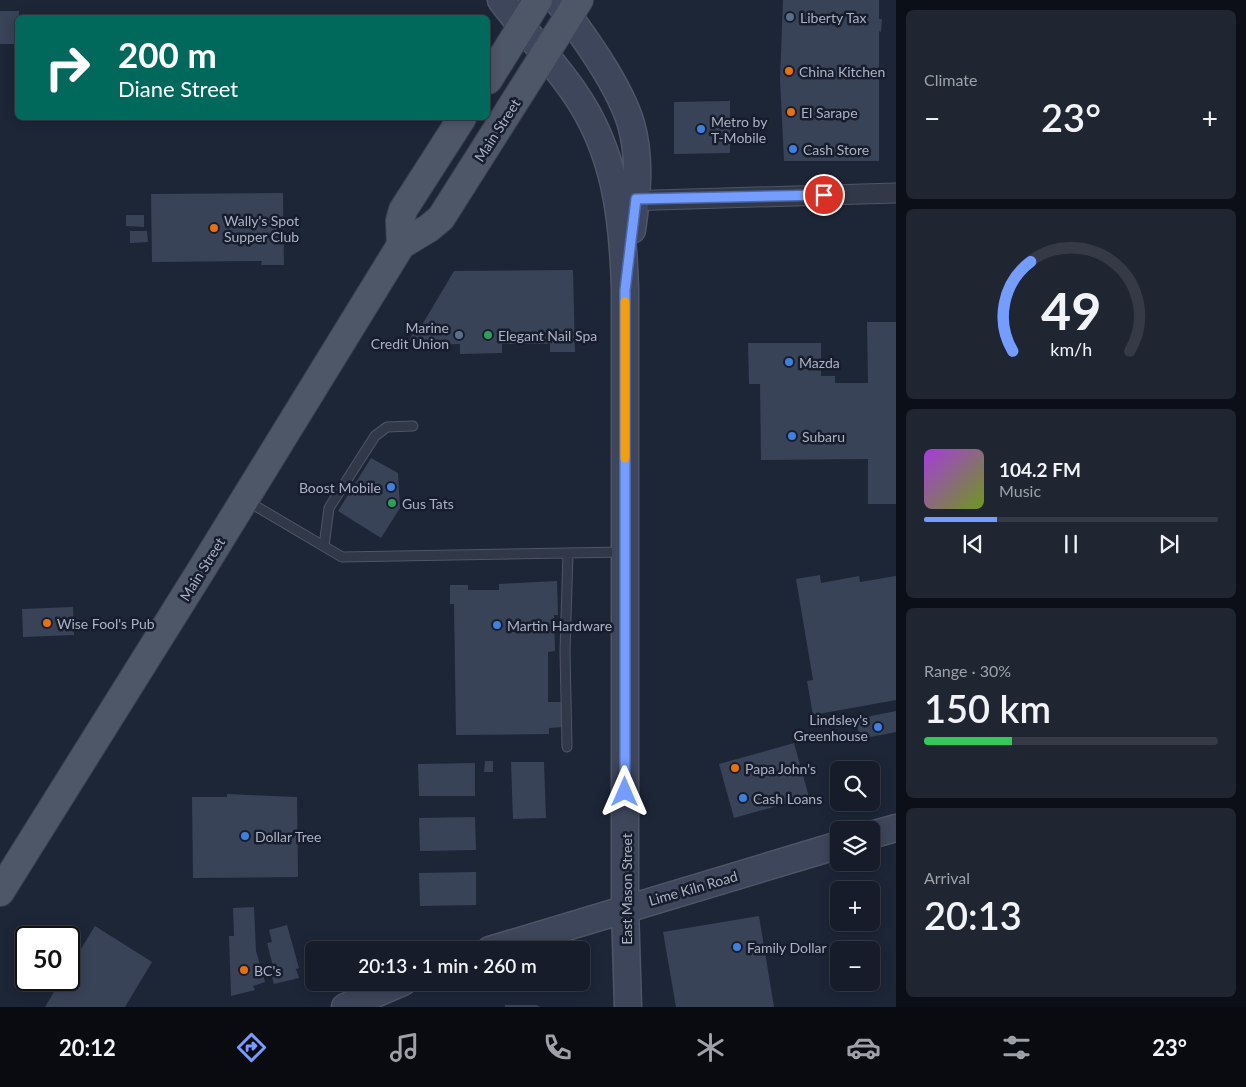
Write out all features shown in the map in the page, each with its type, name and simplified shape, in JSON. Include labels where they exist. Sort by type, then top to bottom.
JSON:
[{"type":"main road","name":"East Mason Street","points":[[501,0],[574,92],[593,123],[628,200]]},
{"type":"main road","points":[[490,77],[538,0]]},
{"type":"main road","name":"East Mason Street","points":[[568,5],[617,92],[631,124],[637,170],[628,200],[625,290],[625,908],[628,1007]]},
{"type":"main road","name":"Main Street","points":[[0,892],[245,500],[401,245],[429,228],[440,218],[545,55],[568,5]]},
{"type":"main road","points":[[401,245],[399,226],[403,210],[461,120]]},
{"type":"main road","points":[[880,832],[896,828]]},
{"type":"main road","name":"Lime Kiln Road","points":[[519,941],[830,848]]},
{"type":"main road","points":[[345,1007],[382,991]]},
{"type":"street","points":[[628,200],[896,193]]},
{"type":"lane","points":[[324,546],[329,508],[375,436],[387,427],[413,426]]},
{"type":"lane","points":[[245,500],[342,557],[625,552]]},
{"type":"lane","points":[[567,747],[565,651],[568,553]]},
{"type":"building","points":[[783,0],[879,0],[879,19],[882,19],[881,32],[879,31],[879,161],[784,161],[780,79]]},
{"type":"building","points":[[0,11],[19,11],[19,15],[15,15],[15,44],[0,44]]},
{"type":"building","points":[[730,101],[730,153],[674,154],[674,102]]},
{"type":"building","points":[[283,193],[284,265],[261,265],[262,261],[152,262],[151,194]]},
{"type":"building","points":[[126,215],[144,215],[144,227],[126,226]]},
{"type":"building","points":[[130,231],[147,231],[148,242],[130,243]]},
{"type":"building","points":[[573,270],[575,352],[550,352],[550,344],[502,344],[502,353],[460,354],[460,344],[434,345],[429,352],[409,340],[416,328],[419,330],[454,271]]},
{"type":"building","points":[[867,322],[896,322],[896,504],[868,504],[868,459],[761,460],[760,384],[749,384],[748,343],[821,343],[821,376],[835,376],[835,383],[868,383]]},
{"type":"building","points":[[371,458],[398,473],[400,508],[381,538],[338,511]]},
{"type":"building","points":[[820,575],[821,583],[859,576],[860,582],[896,576],[896,700],[813,715],[807,681],[813,680],[796,579]]},
{"type":"building","points":[[557,581],[558,615],[554,615],[555,651],[548,652],[548,702],[564,702],[565,727],[549,728],[549,734],[456,735],[454,604],[450,604],[450,585],[468,585],[468,590],[499,590],[499,584]]},
{"type":"building","points":[[73,607],[74,635],[23,637],[22,609]]},
{"type":"building","points":[[896,711],[896,732],[860,739],[856,719]]},
{"type":"building","points":[[794,743],[809,797],[734,818],[719,764]]},
{"type":"building","points":[[485,761],[493,761],[493,772],[484,772]]},
{"type":"building","points":[[511,762],[544,762],[546,818],[513,819]]},
{"type":"building","points":[[475,763],[475,796],[419,796],[418,764]]},
{"type":"building","points":[[227,794],[297,797],[298,877],[193,878],[192,797],[227,797]]},
{"type":"building","points":[[475,817],[476,850],[420,851],[419,818]]},
{"type":"building","points":[[476,872],[476,905],[420,906],[419,873]]},
{"type":"building","points":[[254,907],[256,951],[265,982],[253,986],[255,990],[231,996],[229,936],[234,936],[233,908]]},
{"type":"building","points":[[759,916],[774,1007],[676,1007],[663,932]]},
{"type":"building","points":[[287,925],[299,968],[296,969],[299,978],[274,984],[271,974],[275,974],[267,943],[272,942],[269,930]]},
{"type":"building","points":[[95,926],[152,962],[125,1007],[45,1007],[54,991],[80,991],[80,950]]},
{"type":"building","points":[[505,1005],[537,1005],[540,1007],[505,1007]]},
{"type":"slow traffic","points":[[625,302],[625,458]]},
{"type":"place","name":"Liberty Tax","points":[[790,17]]},
{"type":"place","name":"China Kitchen","points":[[789,71]]},
{"type":"place","name":"El Sarape","points":[[791,112]]},
{"type":"place","name":"Metro by T-Mobile","points":[[701,129]]},
{"type":"place","name":"Cash Store","points":[[793,149]]},
{"type":"place","name":"Wally's Spot Supper Club","points":[[214,228]]},
{"type":"place","name":"Marine Credit Union","points":[[459,335]]},
{"type":"place","name":"Elegant Nail Spa","points":[[488,335]]},
{"type":"place","name":"Mazda","points":[[789,362]]},
{"type":"place","name":"Subaru","points":[[792,436]]},
{"type":"place","name":"Boost Mobile","points":[[391,487]]},
{"type":"place","name":"Gus Tats","points":[[392,503]]},
{"type":"place","name":"Wise Fool's Pub","points":[[47,623]]},
{"type":"place","name":"Martin Hardware","points":[[497,625]]},
{"type":"place","name":"Lindsley's Greenhouse","points":[[878,727]]},
{"type":"place","name":"Papa John's","points":[[735,768]]},
{"type":"place","name":"Cash Loans","points":[[743,798]]},
{"type":"place","name":"Dollar Tree","points":[[245,836]]},
{"type":"place","name":"Family Dollar","points":[[737,947]]},
{"type":"place","name":"BC's","points":[[244,970]]},
{"type":"route","points":[[625,792],[625,290],[636,199],[824,195]]}]
